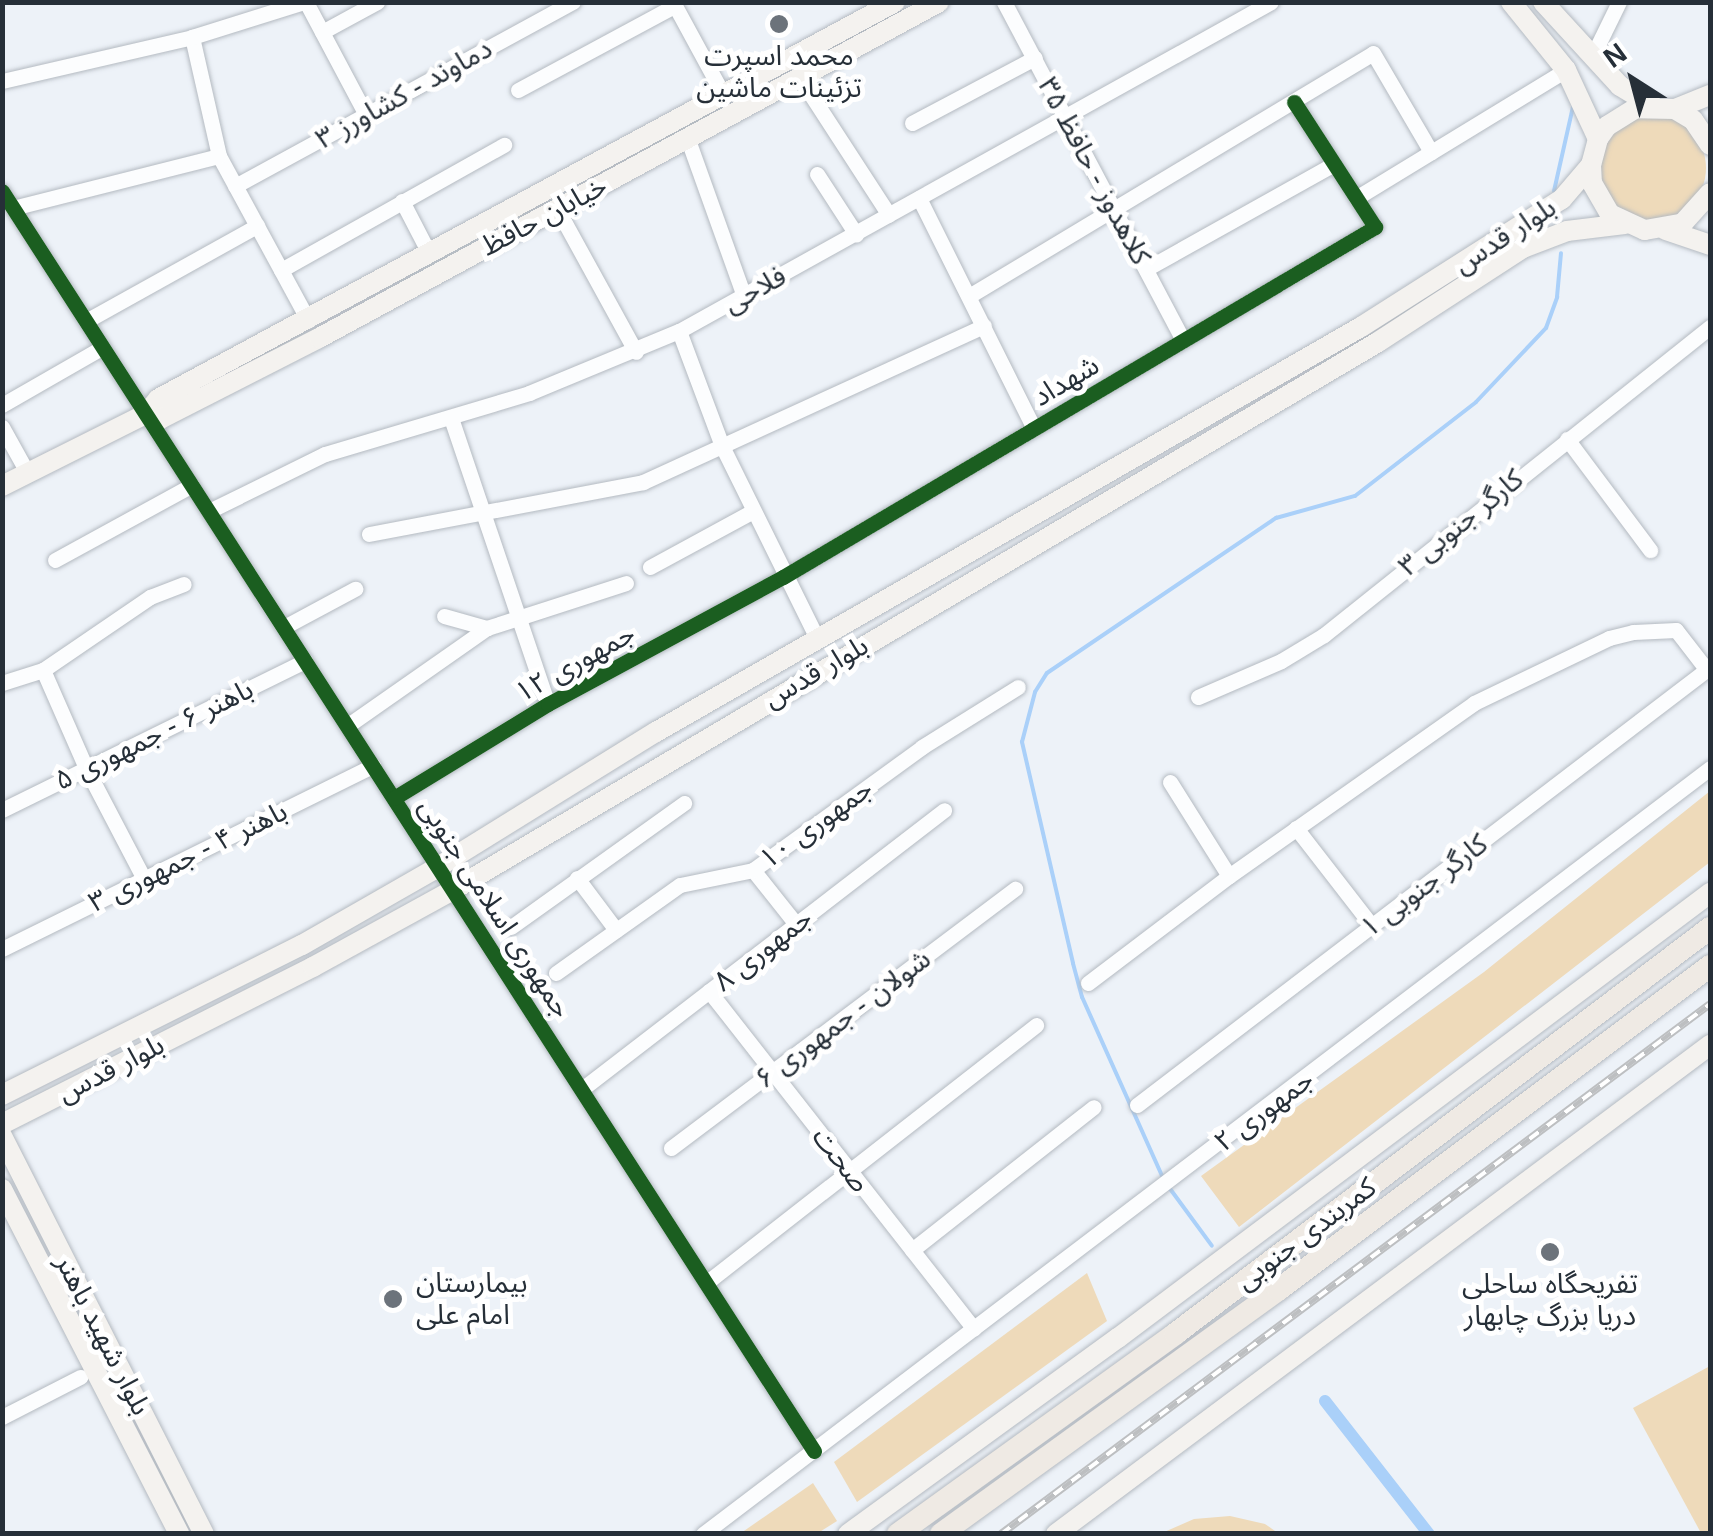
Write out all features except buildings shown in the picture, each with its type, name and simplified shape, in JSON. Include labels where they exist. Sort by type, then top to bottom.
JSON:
[{"type":"highway","name":"کمربندی جنوبی","points":[[898,1534],[1174,1334],[1710,928]]},
{"type":"highway","name":"کمربندی جنوبی","points":[[941,1534],[1278,1290],[1710,966]]},
{"type":"main road","name":"خیابان حافظ","points":[[146,414],[160,418],[800,78],[839,45],[871,8],[895,2]]},
{"type":"main road","name":"خیابان حافظ","points":[[2,486],[146,414],[158,399],[724,96],[939,2]]},
{"type":"main road","points":[[1511,2],[1566,70],[1598,140]]},
{"type":"main road","points":[[1555,7],[1592,57],[1620,86],[1653,106],[1675,109],[1693,120],[1710,144]]},
{"type":"main road","points":[[1675,109],[1710,96]]},
{"type":"main road","points":[[1626,224],[1599,200],[1590,165],[1598,140],[1621,115],[1653,106]]},
{"type":"main road","points":[[598,162],[608,182]]},
{"type":"main road","name":"بلوار قدس","points":[[2,1095],[302,945],[817,638],[1378,317],[1562,199],[1590,165]]},
{"type":"main road","points":[[1664,230],[1699,211],[1710,193]]},
{"type":"main road","name":"بلوار قدس","points":[[2,1124],[313,967],[453,890],[1378,342],[1524,248],[1566,231],[1626,224],[1664,230],[1710,245]]},
{"type":"main road","points":[[952,561],[965,584]]},
{"type":"main road","points":[[848,1534],[1200,1277],[1710,893]]},
{"type":"main road","points":[[302,945],[313,967]]},
{"type":"main road","points":[[1056,1534],[1710,1045]]},
{"type":"main road","name":"بلوار شهید باهنر","points":[[2,1136],[204,1534]]},
{"type":"main road","name":"بلوار شهید باهنر","points":[[2,1189],[179,1534]]},
{"type":"street","points":[[2,81],[192,37],[305,2],[366,115]]},
{"type":"street","points":[[322,32],[378,2]]},
{"type":"street","name":"دماوند - کشاورز ۳","points":[[235,186],[573,2]]},
{"type":"street","name":"کلاهدوز - حافظ ۳۵","points":[[1004,2],[1183,340]]},
{"type":"street","name":"فلاحی","points":[[209,511],[325,454],[451,418],[636,352],[1068,118],[1272,2]]},
{"type":"street","points":[[1592,57],[1619,2]]},
{"type":"street","points":[[518,90],[673,4],[724,96]]},
{"type":"street","points":[[192,37],[219,156],[308,320]]},
{"type":"street","points":[[969,296],[1373,52],[1431,152]]},
{"type":"street","points":[[912,122],[1034,58]]},
{"type":"street","points":[[1294,102],[1356,198],[1566,70]]},
{"type":"street","points":[[800,78],[889,216]]},
{"type":"street","points":[[687,137],[744,296]]},
{"type":"street","points":[[281,270],[504,145]]},
{"type":"street","points":[[13,208],[219,156]]},
{"type":"street","points":[[1146,269],[1334,164]]},
{"type":"street","points":[[817,174],[856,234]]},
{"type":"street","name":"جمهوری اسلامی جنوبی","points":[[2,191],[814,1451]]},
{"type":"street","points":[[919,198],[1034,429]]},
{"type":"street","name":"شهداد","points":[[783,578],[1374,226],[1356,198]]},
{"type":"street","points":[[402,201],[429,253]]},
{"type":"street","points":[[550,213],[565,223],[636,352]]},
{"type":"street","points":[[86,321],[258,226]]},
{"type":"street","points":[[368,534],[643,482],[984,326]]},
{"type":"street","name":"کارگر جنوبی ۳","points":[[1198,697],[1281,661],[1324,635],[1710,327]]},
{"type":"street","points":[[679,331],[722,446],[783,578],[817,638]]},
{"type":"street","points":[[2,405],[103,347]]},
{"type":"street","points":[[451,418],[548,704]]},
{"type":"street","points":[[2,427],[27,472]]},
{"type":"street","points":[[1567,438],[1650,550]]},
{"type":"street","points":[[54,560],[192,485]]},
{"type":"street","points":[[650,568],[752,511]]},
{"type":"street","name":"جمهوری ۱۲","points":[[394,798],[548,704],[783,578]]},
{"type":"street","points":[[347,726],[487,628],[522,620],[626,583]]},
{"type":"street","points":[[2,684],[43,670],[150,597],[184,584]]},
{"type":"street","points":[[284,627],[356,589]]},
{"type":"street","points":[[444,616],[487,628]]},
{"type":"street","points":[[1088,983],[1229,876],[1474,703],[1609,638],[1660,628],[1676,630],[1709,669]]},
{"type":"street","name":"باهنر ۶ - جمهوری ۵","points":[[2,810],[305,661]]},
{"type":"street","name":"کارگر جنوبی ۱","points":[[1137,1105],[1709,669]]},
{"type":"street","points":[[43,670],[86,768],[144,878]]},
{"type":"street","name":"جمهوری ۱۰","points":[[556,973],[680,885],[753,870],[922,747],[1018,687]]},
{"type":"street","name":"باهنر ۴ - جمهوری ۳","points":[[2,949],[373,766]]},
{"type":"street","name":"جمهوری ۲","points":[[703,1534],[1710,768]]},
{"type":"street","points":[[1170,782],[1229,876]]},
{"type":"street","points":[[511,927],[684,803]]},
{"type":"street","name":"جمهوری ۸","points":[[582,1089],[944,810]]},
{"type":"street","points":[[1296,828],[1372,926]]},
{"type":"street","points":[[753,870],[796,924]]},
{"type":"street","points":[[577,878],[616,930]]},
{"type":"street","name":"شولان - جمهوری ۶","points":[[672,1148],[1015,889]]},
{"type":"street","name":"صحت","points":[[709,990],[974,1328]]},
{"type":"street","points":[[706,1283],[1036,1025]]},
{"type":"street","points":[[912,1250],[1094,1107]]},
{"type":"street","points":[[2,1417],[80,1377]]},
{"type":"shaded area","points":[[1653,115],[1673,119],[1691,130],[1702,148],[1706,168],[1702,188],[1691,206],[1673,217],[1653,221],[1633,217],[1615,206],[1604,188],[1600,168],[1604,148],[1615,130],[1633,119]]},
{"type":"shaded area","points":[[1710,791],[1710,862],[1239,1227],[1201,1176],[1484,972]]},
{"type":"shaded area","points":[[1087,1273],[1107,1321],[857,1502],[834,1462]]},
{"type":"shaded area","points":[[1710,1366],[1710,1533],[1701,1533],[1633,1408]]},
{"type":"shaded area","points":[[813,1483],[837,1521],[818,1533],[741,1533]]},
{"type":"shaded area","points":[[1230,1516],[1265,1524],[1278,1533],[1162,1533],[1194,1519]]},
{"type":"waterway","points":[[1554,191],[1573,107]]},
{"type":"waterway","points":[[1163,1178],[1082,997],[1073,963],[1022,742],[1035,692],[1047,673],[1276,518],[1355,496],[1476,402],[1546,328],[1557,297],[1561,253]]},
{"type":"waterway","points":[[1168,1186],[1212,1246]]},
{"type":"waterway","points":[[1325,1401],[1429,1534]]},
{"type":"railway","points":[[1001,1534],[1710,1004]]},
{"type":"cycle path","points":[[394,798],[548,704],[783,577],[1375,227],[1294,102]]},
{"type":"cycle path","points":[[2,191],[814,1451]]},
{"type":"place","name":"محمد اسپرت تزئینات ماشین","points":[[779,24]]},
{"type":"place","name":"تفریحگاه ساحلی دریا بزرگ چابهار","points":[[1550,1252]]},
{"type":"place","name":"بیمارستان امام علی","points":[[393,1299]]}]
